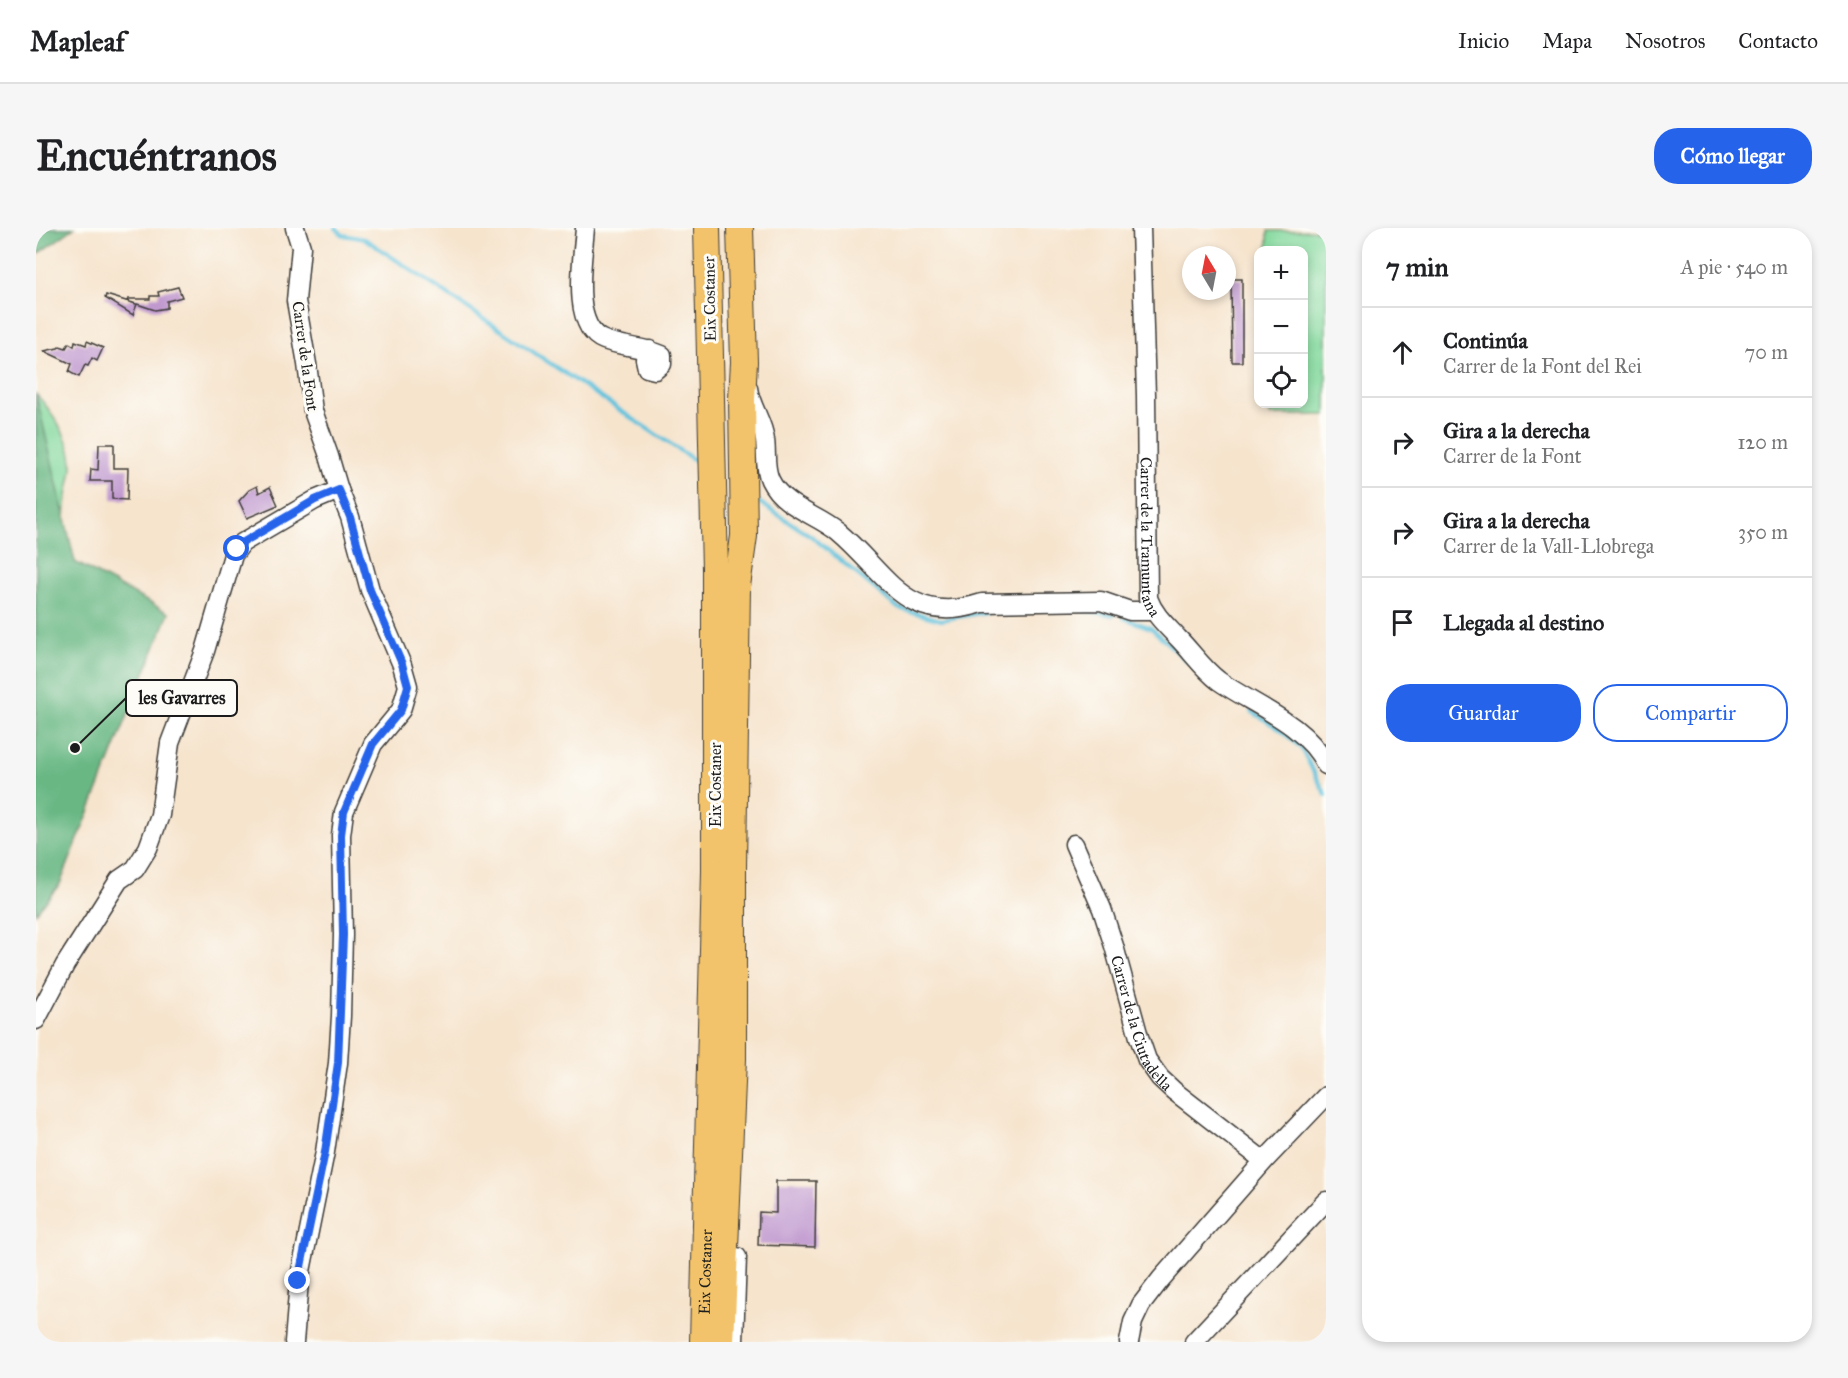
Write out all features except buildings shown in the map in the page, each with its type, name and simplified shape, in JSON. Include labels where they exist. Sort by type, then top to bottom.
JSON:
[{"type":"highway","points":[[693,228],[701,318],[707,546],[715,570]]},
{"type":"highway","name":"Eix Costaner","points":[[703,1342],[713,936],[715,570],[707,228]]},
{"type":"highway","name":"Eix Costaner","points":[[725,228],[737,586]]},
{"type":"highway","points":[[721,1342],[733,1059],[737,586],[744,536],[742,399],[744,362],[740,228]]},
{"type":"highway","points":[[694,1342],[704,1014],[713,936]]},
{"type":"highway","points":[[733,1059],[740,1166]]},
{"type":"street","name":"Carrer de la Font","points":[[294,1342],[298,1281],[325,1152],[338,1063],[341,1006],[341,835],[344,812],[373,744],[401,710],[408,686],[402,664],[370,590],[350,517],[312,411],[307,364],[296,301],[301,247],[295,228]]},
{"type":"street","points":[[585,228],[581,296],[589,328],[602,339],[650,350]]},
{"type":"street","name":"Carrer de la Tramuntana","points":[[1141,228],[1146,395],[1148,598],[1153,611],[1217,679],[1295,729],[1316,747],[1326,765]]},
{"type":"street","points":[[744,362],[749,397],[765,438],[766,466],[770,480],[782,498],[837,532],[891,587],[915,603],[938,610],[969,607],[982,603],[1101,601],[1130,611],[1153,611]]},
{"type":"street","points":[[36,1020],[65,965],[119,880],[135,868],[148,848],[160,815],[170,743],[205,651],[233,555],[242,543],[315,500],[339,490]]},
{"type":"street","name":"Carrer de la Ciutadella","points":[[1074,844],[1102,909],[1138,1037],[1152,1070],[1174,1091],[1264,1161]]},
{"type":"street","points":[[1129,1342],[1133,1322],[1141,1305],[1264,1161],[1326,1096]]},
{"type":"street","points":[[735,1342],[740,1166]]},
{"type":"street","points":[[1194,1342],[1326,1201]]},
{"type":"green space","points":[[36,228],[74,228],[36,255]]},
{"type":"green space","points":[[1326,230],[1326,415],[1270,415],[1270,408],[1308,408],[1308,246],[1268,246],[1268,231]]},
{"type":"green space","points":[[36,394],[48,408],[64,434],[72,465],[67,495],[44,762],[36,779]]},
{"type":"green space","points":[[36,394],[75,562],[169,613],[60,884],[36,913]]},
{"type":"waterway","points":[[336,228],[343,235],[365,239],[697,462]]},
{"type":"waterway","points":[[754,499],[811,536],[898,608],[941,620],[992,611]]},
{"type":"waterway","points":[[1080,610],[1114,615]]},
{"type":"waterway","points":[[1124,618],[1151,628],[1187,661]]},
{"type":"waterway","points":[[1251,711],[1281,730],[1301,748],[1326,795]]},
{"type":"place","name":"les Gavarres","points":[[75,748]]},
{"type":"route","points":[[237,549],[242,543],[294,512],[339,490],[350,517],[370,590],[402,664],[408,686],[401,710],[373,744],[344,812],[341,835],[343,935],[338,1063],[325,1152],[298,1281]]}]
